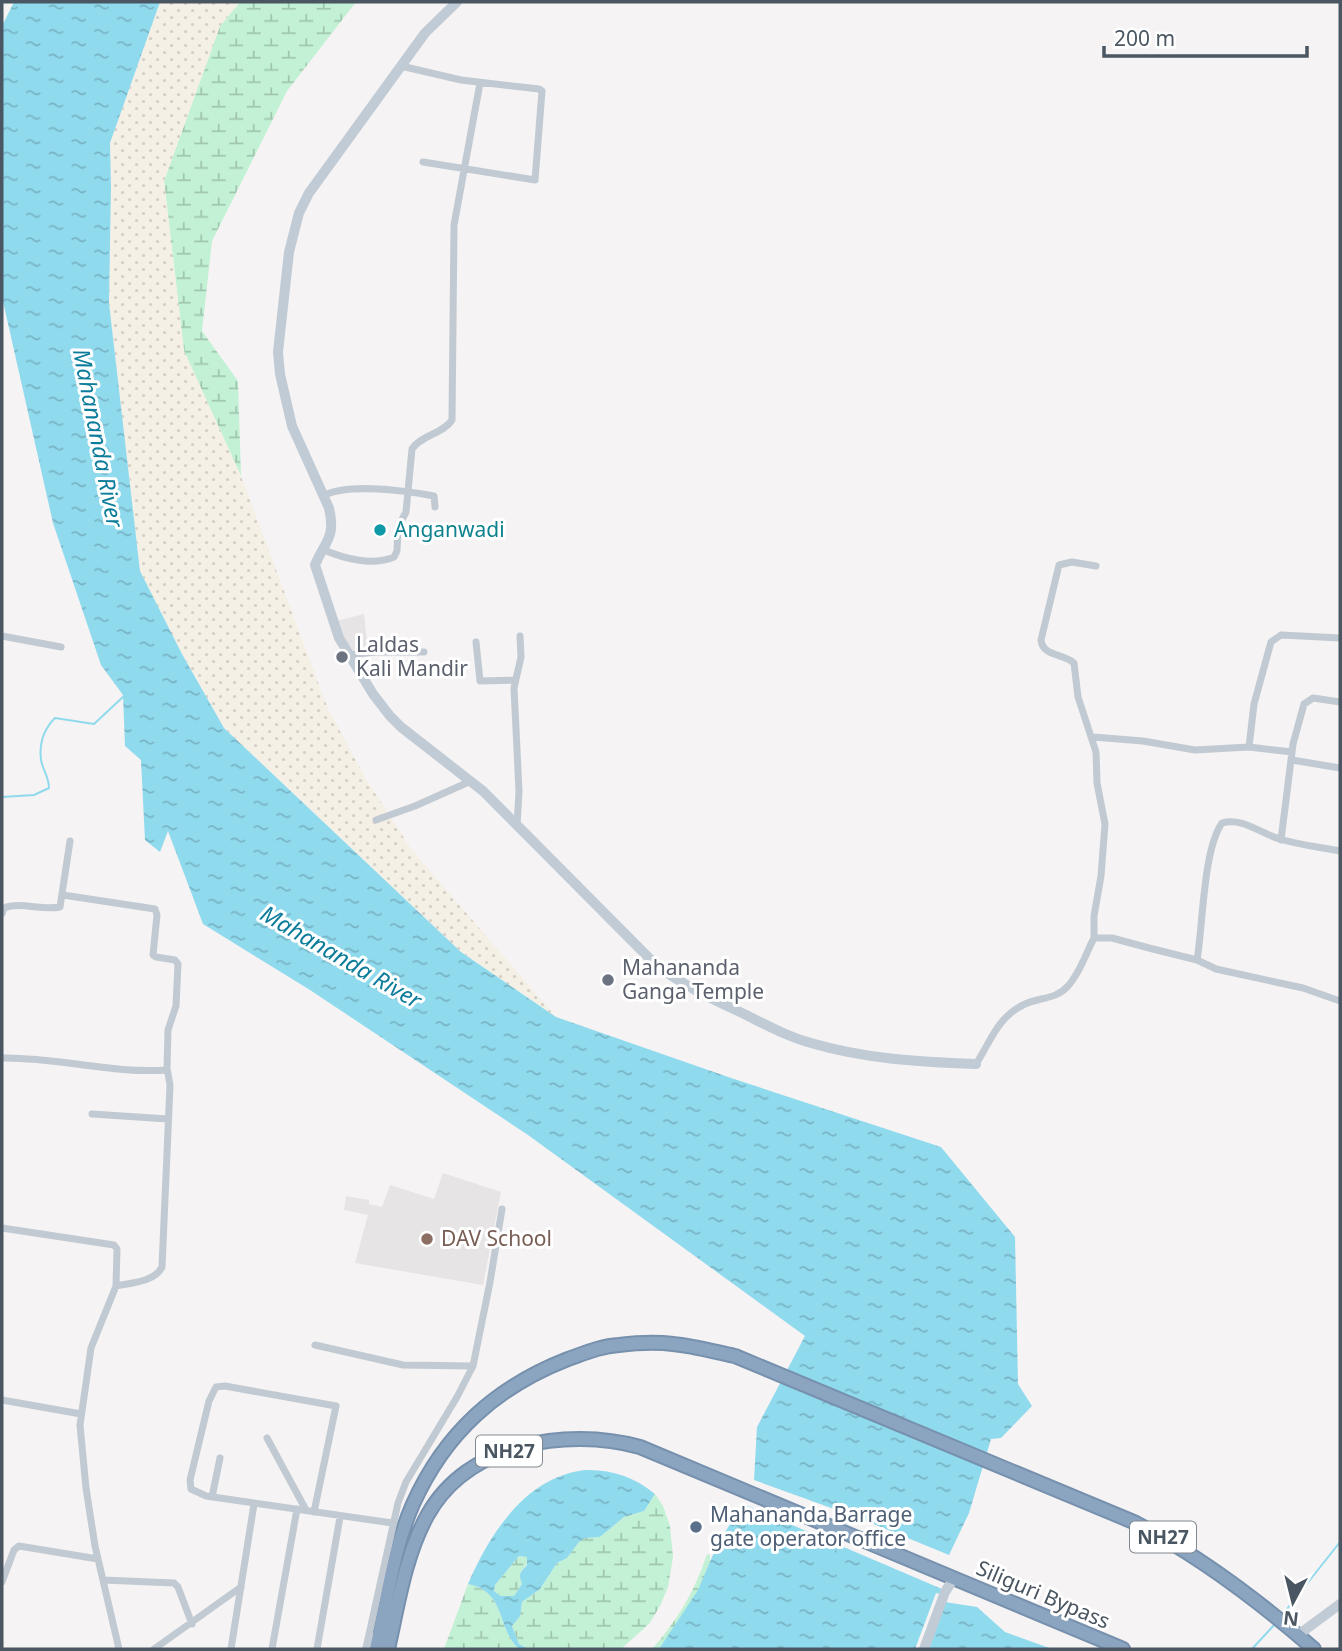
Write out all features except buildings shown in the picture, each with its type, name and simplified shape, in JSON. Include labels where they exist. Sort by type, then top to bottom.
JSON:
[{"type":"highway","name":"NH27","points":[[376,1649],[398,1551],[412,1507],[433,1467],[463,1426],[497,1396],[519,1382],[540,1370],[592,1349],[671,1343],[736,1356],[1136,1523],[1176,1544],[1295,1632]]},
{"type":"highway","name":"NH27","points":[[388,1649],[407,1567],[427,1516],[453,1482],[470,1469],[503,1452],[562,1439],[617,1441],[640,1447],[951,1577]]},
{"type":"highway","name":"Siliguri Bypass","points":[[951,1577],[1123,1649]]},
{"type":"highway","points":[[1295,1632],[1314,1649]]},
{"type":"main road","points":[[457,2],[425,33],[309,193],[295,224],[289,252],[278,343],[280,374],[294,432],[325,495],[332,528],[324,550],[314,565],[334,627],[373,694],[396,721],[471,781],[655,964],[693,990],[778,1031],[811,1043],[882,1058],[976,1064]]},
{"type":"main road","points":[[924,1649],[951,1577]]},
{"type":"main road","points":[[1295,1632],[1340,1604]]},
{"type":"main road","points":[[366,1649],[374,1638],[380,1635]]},
{"type":"street","points":[[401,66],[480,83],[542,91],[535,180],[423,162]]},
{"type":"street","points":[[324,550],[355,560],[385,560],[394,557],[397,551],[398,527],[405,515],[411,453],[414,446],[447,427],[453,418],[454,234],[480,83]]},
{"type":"street","points":[[325,495],[349,488],[408,493],[434,496],[435,507]]},
{"type":"street","points":[[976,1064],[993,1031],[1009,1014],[1029,1002],[1057,995],[1069,985],[1094,938],[1094,916],[1101,876],[1105,824],[1097,783],[1097,757],[1093,737],[1078,697],[1074,663],[1070,659],[1046,651],[1042,647],[1041,639],[1058,566],[1068,562],[1096,566]]},
{"type":"street","points":[[1249,747],[1254,704],[1270,642],[1277,636],[1284,635],[1340,638]]},
{"type":"street","points":[[2,636],[61,647]]},
{"type":"street","points":[[517,826],[519,791],[515,680],[521,657],[520,636]]},
{"type":"street","points":[[476,642],[480,681],[515,680]]},
{"type":"street","points":[[349,656],[376,652],[424,652]]},
{"type":"street","points":[[1281,840],[1292,756],[1303,708],[1307,700],[1313,698],[1340,702]]},
{"type":"street","points":[[1093,737],[1143,741],[1195,750],[1249,747],[1340,768]]},
{"type":"street","points":[[376,820],[471,781]]},
{"type":"street","points":[[1196,960],[1206,884],[1220,826],[1225,822],[1238,823],[1281,840],[1340,851]]},
{"type":"street","points":[[2,914],[4,908],[9,905],[58,908],[61,905],[70,841]]},
{"type":"street","points":[[63,895],[151,908],[157,912],[153,955],[176,960],[178,964],[176,1003],[168,1030],[169,1119],[161,1270],[151,1278],[116,1286]]},
{"type":"street","points":[[1094,938],[1112,938],[1196,960],[1216,969],[1303,988],[1340,1001]]},
{"type":"street","points":[[2,1058],[38,1059],[107,1068],[167,1070]]},
{"type":"street","points":[[92,1114],[169,1119]]},
{"type":"street","points":[[366,1649],[392,1523],[406,1482],[473,1366],[502,1209]]},
{"type":"street","points":[[2,1228],[114,1245],[118,1252],[116,1286],[92,1348],[80,1433],[98,1559],[119,1649]]},
{"type":"street","points":[[314,1345],[403,1365],[473,1366]]},
{"type":"street","points":[[272,1649],[306,1510],[336,1406],[220,1385],[213,1390],[190,1485],[196,1493],[254,1504],[306,1510],[340,1517],[392,1523]]},
{"type":"street","points":[[2,1401],[81,1414]]},
{"type":"street","points":[[267,1438],[306,1510]]},
{"type":"street","points":[[212,1497],[220,1458]]},
{"type":"street","points":[[232,1649],[254,1504]]},
{"type":"street","points":[[317,1649],[340,1517]]},
{"type":"street","points":[[2,1582],[11,1556],[19,1546],[98,1559]]},
{"type":"street","points":[[2,1555],[11,1556]]},
{"type":"street","points":[[103,1580],[174,1583],[192,1624]]},
{"type":"street","points":[[154,1649],[241,1587]]},
{"type":"shaded area","points":[[364,614],[368,651],[349,653],[336,621]]},
{"type":"shaded area","name":"DAV School","points":[[443,1173],[501,1192],[483,1285],[355,1263],[368,1215],[344,1210],[346,1196],[369,1200],[369,1204],[382,1207],[390,1185],[434,1199]]},
{"type":"green space","points":[[240,2],[356,2],[287,91],[212,241],[202,331],[238,381],[241,476],[184,351],[164,181],[220,26]]},
{"type":"green space","points":[[655,1494],[663,1506],[670,1526],[673,1557],[668,1587],[649,1624],[621,1649],[528,1649],[519,1644],[512,1626],[522,1602],[540,1589],[557,1563],[567,1558],[585,1538],[600,1537],[624,1517],[644,1511]]},
{"type":"green space","points":[[707,1554],[710,1555],[709,1566],[699,1590],[660,1648],[652,1649],[684,1605]]},
{"type":"green space","points":[[519,1556],[527,1557],[527,1564],[520,1573],[522,1584],[514,1596],[500,1596],[494,1591],[495,1585]]},
{"type":"green space","points":[[468,1584],[489,1595],[512,1641],[519,1649],[444,1649]]},
{"type":"sand","points":[[160,2],[240,2],[220,26],[164,181],[184,351],[241,476],[328,709],[366,779],[411,849],[556,1017],[461,952],[224,728],[182,654],[140,571],[109,303],[110,143]]},
{"type":"water","points":[[14,2],[160,2],[110,143],[109,303],[140,571],[182,654],[224,728],[461,952],[556,1017],[941,1147],[1015,1237],[1018,1384],[1032,1406],[1001,1438],[991,1439],[969,1513],[949,1555],[859,1518],[754,1480],[757,1427],[805,1336],[528,1135],[310,990],[203,924],[168,831],[160,852],[145,840],[141,760],[125,746],[123,695],[101,665],[53,523],[2,297],[3,24]]},
{"type":"water","points":[[585,1470],[604,1471],[631,1479],[655,1494],[644,1511],[624,1517],[600,1537],[585,1538],[579,1542],[567,1558],[557,1563],[540,1589],[522,1602],[520,1616],[512,1626],[519,1644],[528,1649],[519,1649],[512,1641],[500,1612],[489,1595],[468,1584],[487,1546],[513,1510],[545,1484],[564,1475]],"holes":[[[519,1556],[527,1557],[527,1565],[520,1575],[522,1584],[514,1596],[500,1596],[494,1591],[495,1585]]]},
{"type":"water","points":[[743,1504],[942,1589],[940,1594],[936,1593],[915,1649],[659,1649],[698,1590],[718,1543]]},
{"type":"water","points":[[945,1602],[977,1607],[1005,1632],[1052,1649],[928,1649]]},
{"type":"waterway","points":[[2,797],[34,795],[49,788],[41,760],[41,748],[45,732],[55,718],[94,724],[124,696]]},
{"type":"waterway","name":"Mahananda River","points":[[827,1555],[851,1497]]},
{"type":"waterway","points":[[1283,1614],[1340,1542]]},
{"type":"waterway","points":[[1252,1649],[1275,1624]]},
{"type":"place","name":"Anganwadi","points":[[380,530]]},
{"type":"place","name":"Laldas Kali Mandir","points":[[342,657]]},
{"type":"place","name":"Mahananda Ganga Temple","points":[[608,980]]},
{"type":"place","name":"DAV School","points":[[427,1239]]},
{"type":"place","name":"Mahananda Barrage gate operator office","points":[[696,1527]]}]
